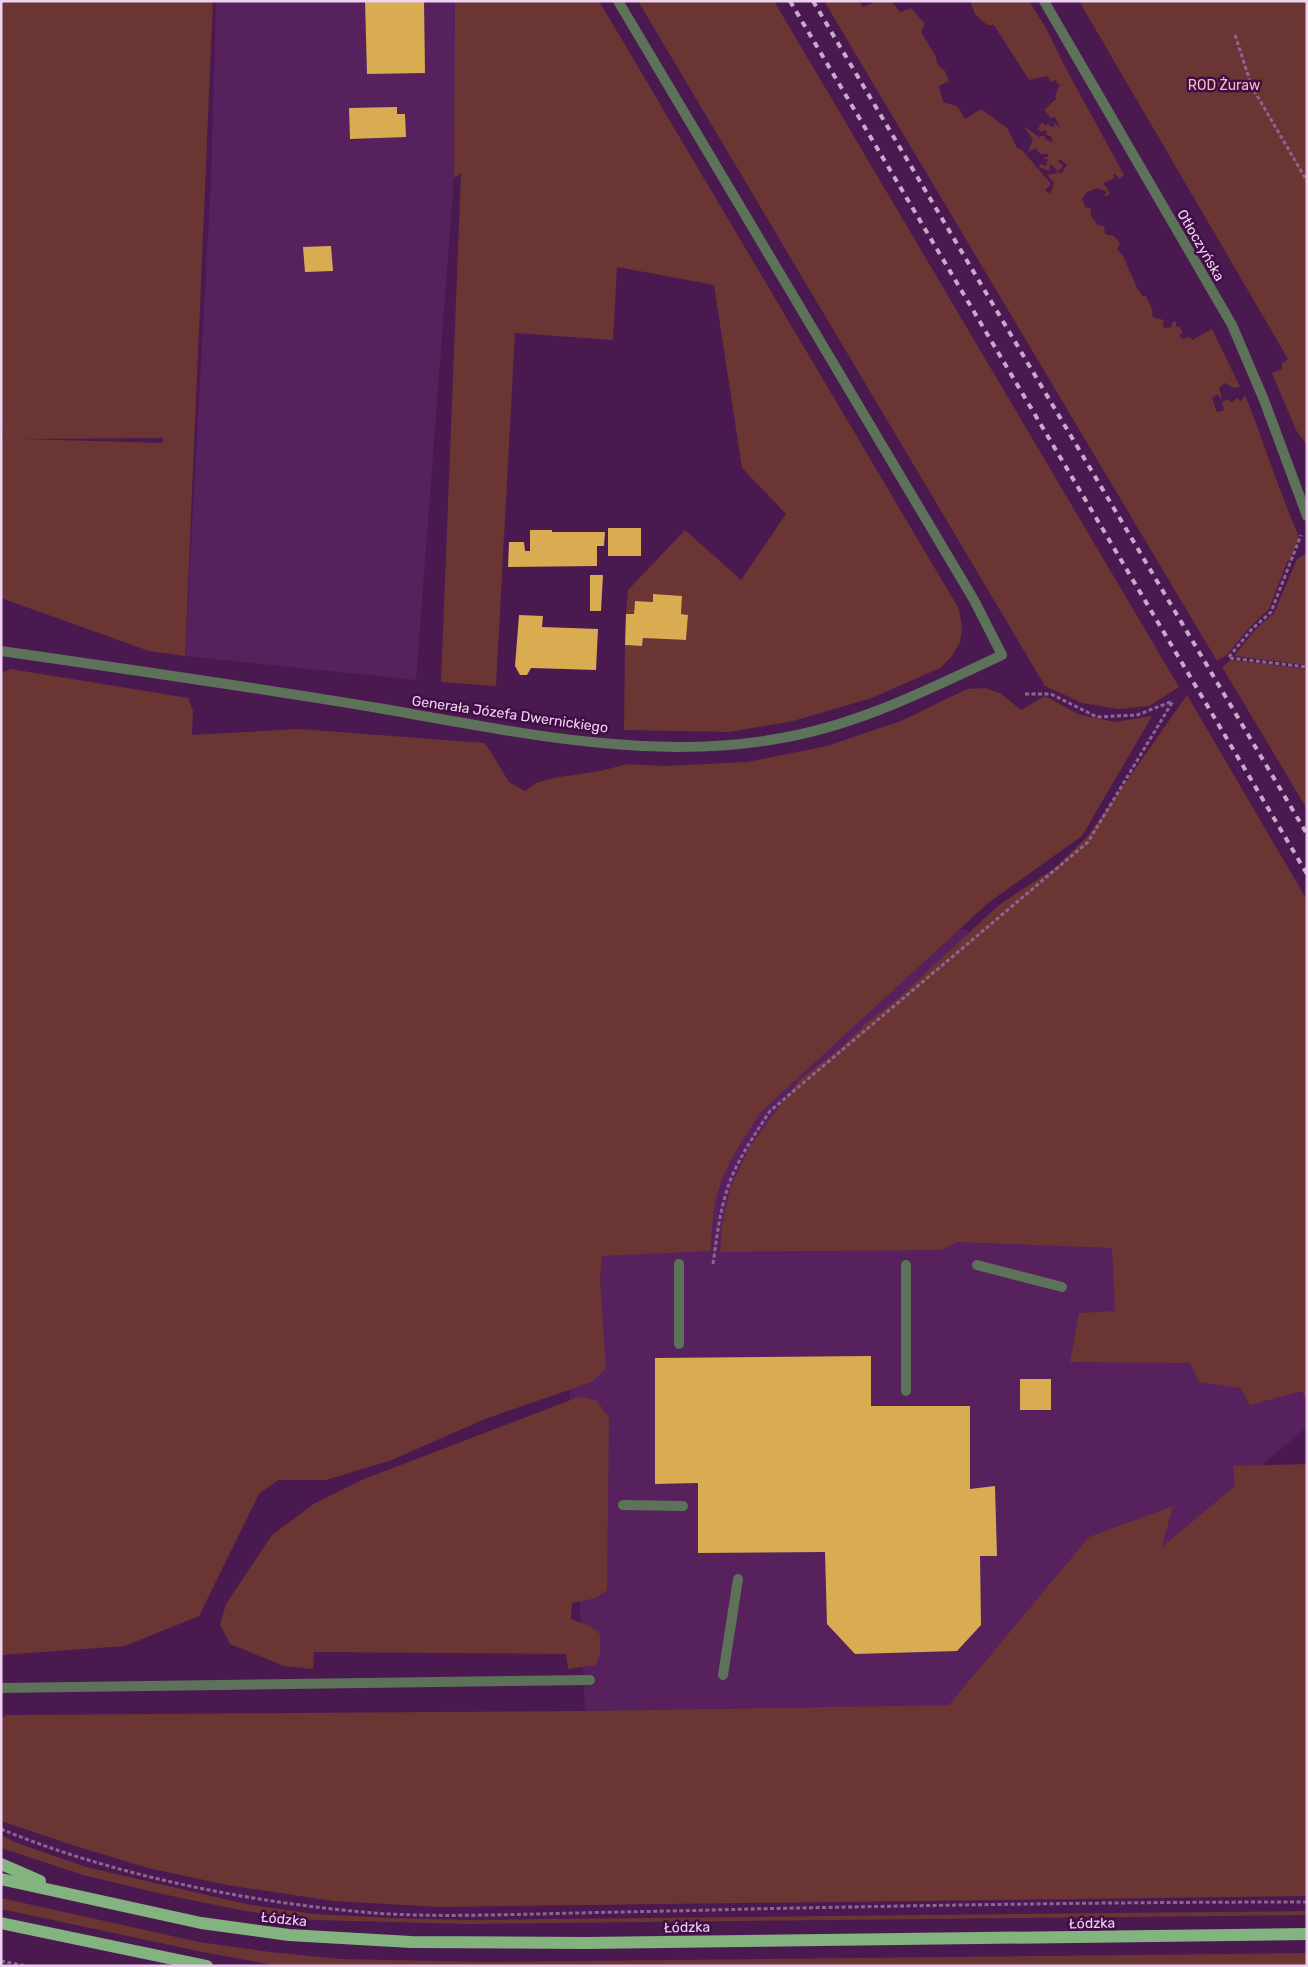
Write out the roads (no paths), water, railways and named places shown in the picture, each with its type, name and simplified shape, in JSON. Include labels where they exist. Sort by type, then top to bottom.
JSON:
[{"type":"main road","name":"Łódzka","points":[[1,1864],[72,1894]]},
{"type":"main road","name":"Łódzka","points":[[1,1879],[202,1923],[289,1935],[411,1942],[616,1943],[1307,1934]]},
{"type":"main road","points":[[1,1923],[207,1966]]},
{"type":"street","name":"Generała Józefa Dwernickiego","points":[[1,651],[295,694],[573,739],[635,745],[690,747],[763,741],[816,731],[895,704],[1002,655],[974,600],[618,1]]},
{"type":"street","name":"Otłoczyńska","points":[[1044,1],[1232,324],[1261,390],[1307,516]]},
{"type":"street","points":[[679,1264],[679,1344]]},
{"type":"street","points":[[906,1265],[906,1391]]},
{"type":"street","points":[[977,1265],[1062,1286]]},
{"type":"street","points":[[623,1505],[683,1506]]},
{"type":"street","points":[[723,1675],[738,1579]]},
{"type":"street","points":[[1,1688],[590,1680]]},
{"type":"railway","points":[[790,1],[1307,874]]},
{"type":"railway","points":[[813,1],[1307,834]]},
{"type":"park label","name":"ROD Żuraw","points":[[1224,85]]}]
